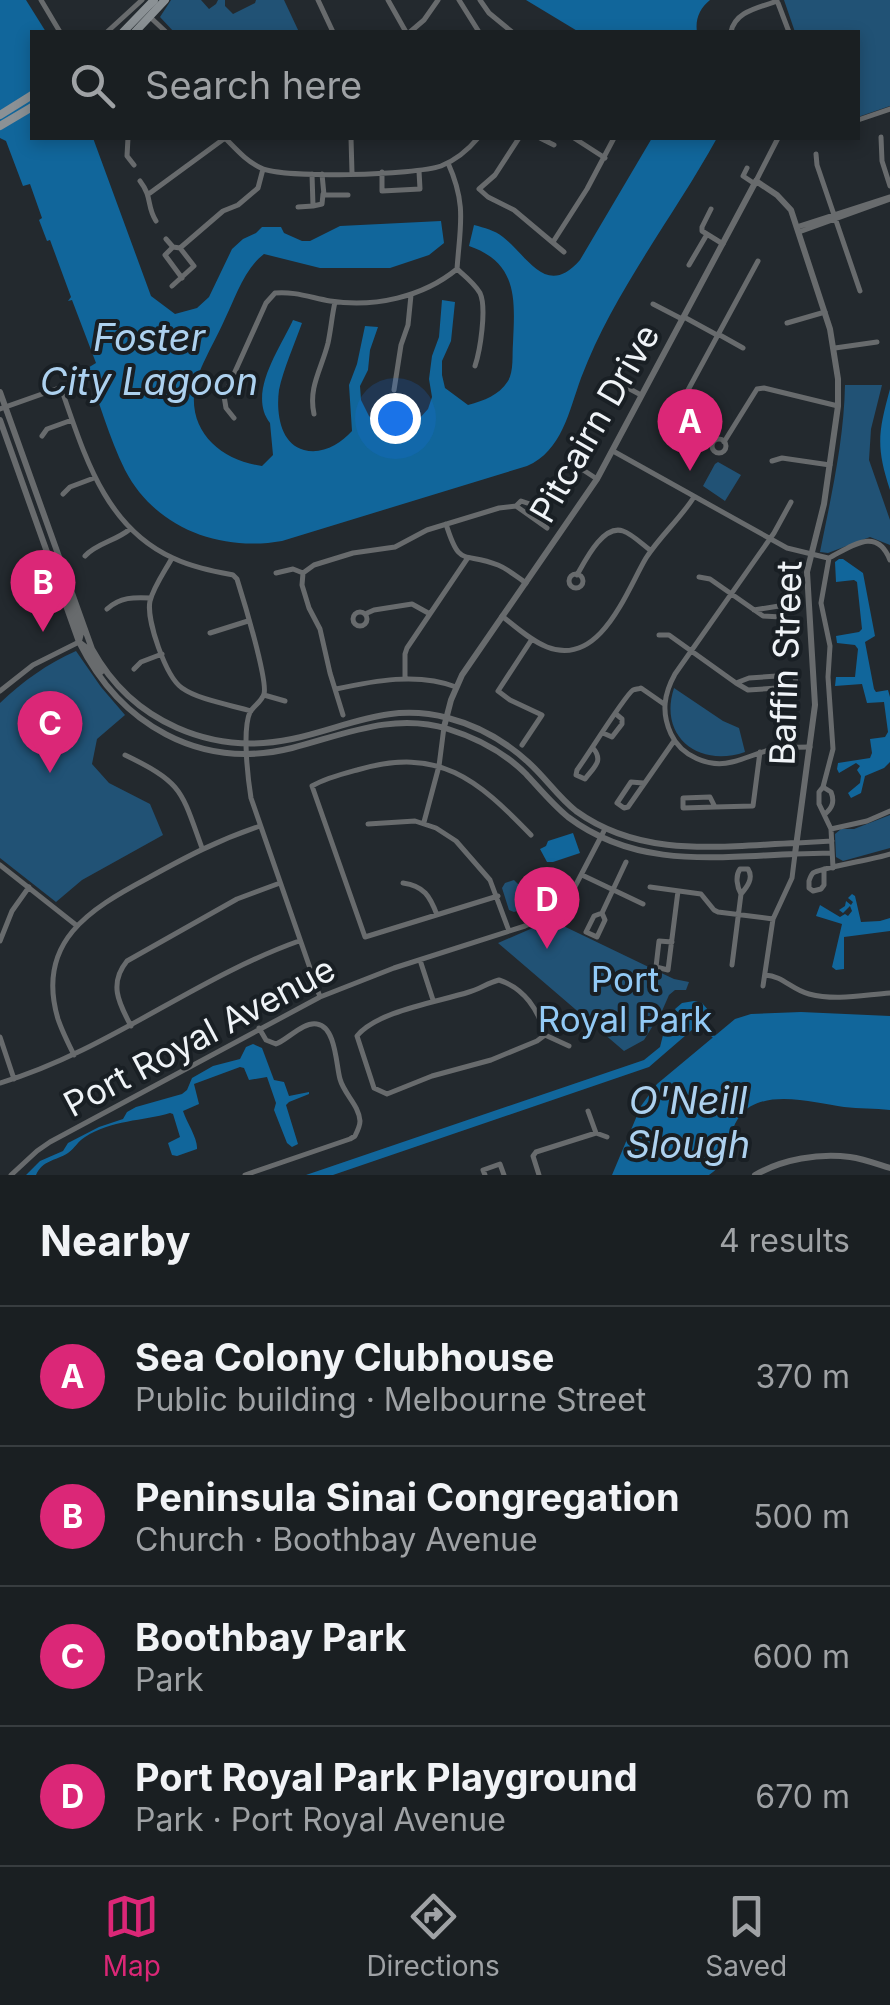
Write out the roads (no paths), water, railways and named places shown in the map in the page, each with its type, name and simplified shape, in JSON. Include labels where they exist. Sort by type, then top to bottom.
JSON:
[{"type":"main road","points":[[137,30],[154,0]]},
{"type":"main road","points":[[125,30],[165,0]]},
{"type":"main road","points":[[0,115],[30,96]]},
{"type":"main road","points":[[0,126],[30,108]]},
{"type":"street","points":[[41,0],[59,30]]},
{"type":"street","points":[[109,30],[142,0]]},
{"type":"street","points":[[318,0],[332,30]]},
{"type":"street","points":[[388,0],[407,30]]},
{"type":"street","points":[[411,30],[424,20],[438,0]]},
{"type":"street","points":[[460,0],[477,30]]},
{"type":"street","points":[[480,0],[510,30]]},
{"type":"street","points":[[732,30],[740,16],[777,1],[788,30]]},
{"type":"street","points":[[148,14],[164,30]]},
{"type":"street","points":[[860,119],[890,109]]},
{"type":"street","points":[[880,136],[890,186]]},
{"type":"street","points":[[128,140],[127,156],[134,165]]},
{"type":"street","points":[[150,194],[222,140]]},
{"type":"street","points":[[227,140],[263,169],[291,174],[419,171],[448,163],[476,140]]},
{"type":"street","points":[[351,140],[352,173]]},
{"type":"street","points":[[518,140],[495,175],[479,188],[514,210],[564,252]]},
{"type":"street","points":[[544,140],[554,146]]},
{"type":"street","points":[[577,140],[605,158]]},
{"type":"street","points":[[552,242],[613,140]]},
{"type":"street","name":"Pitcairn Drive","points":[[444,728],[457,688],[475,656],[613,451],[777,140]]},
{"type":"street","points":[[816,154],[860,291]]},
{"type":"street","points":[[448,163],[462,205],[457,269],[478,290],[483,304],[475,366]]},
{"type":"street","points":[[747,168],[743,176],[755,182]]},
{"type":"street","points":[[182,278],[166,259],[167,252],[258,188],[263,169]]},
{"type":"street","points":[[382,172],[382,191],[420,190],[419,171]]},
{"type":"street","points":[[312,174],[312,206]]},
{"type":"street","points":[[298,206],[320,206],[322,174]]},
{"type":"street","points":[[140,181],[150,194],[150,211],[156,221]]},
{"type":"street","name":"Baffin Street","points":[[755,182],[786,204],[798,230],[835,348],[838,406],[824,504],[807,582],[815,705],[810,747],[792,878],[773,920],[764,986]]},
{"type":"street","points":[[323,194],[348,195]]},
{"type":"street","points":[[798,230],[890,198]]},
{"type":"street","points":[[710,210],[702,229],[706,236],[722,244]]},
{"type":"street","points":[[689,266],[706,236]]},
{"type":"street","points":[[166,238],[194,266],[172,286]]},
{"type":"street","points":[[681,403],[758,261]]},
{"type":"street","points":[[234,418],[226,408],[224,396],[266,303],[275,293],[334,302],[374,302],[411,296],[457,269]]},
{"type":"street","points":[[394,390],[411,296]]},
{"type":"street","points":[[314,414],[312,389],[327,345],[334,302]]},
{"type":"street","points":[[653,304],[743,348]]},
{"type":"street","points":[[787,323],[825,312]]},
{"type":"street","points":[[835,348],[877,342]]},
{"type":"street","points":[[613,380],[642,396]]},
{"type":"street","points":[[3,408],[76,382]]},
{"type":"street","points":[[61,388],[94,478],[130,529],[172,558],[233,575],[240,588],[265,677],[264,696],[251,711],[248,722],[248,778],[260,826],[320,996]]},
{"type":"street","points":[[724,442],[757,389],[838,406]]},
{"type":"street","points":[[0,392],[92,648],[120,687],[164,722],[188,733],[247,749],[383,714],[446,717],[503,742],[603,833],[671,847],[832,842]]},
{"type":"street","points":[[0,420],[78,642],[100,680],[120,703],[138,718],[184,743],[247,749],[290,748],[374,725],[414,723],[444,728],[498,751],[568,817],[640,852],[672,857],[832,852]]},
{"type":"street","points":[[42,436],[47,429],[72,420]]},
{"type":"street","points":[[590,439],[574,464],[596,479]]},
{"type":"street","points":[[613,451],[787,548],[830,558],[868,540],[881,546],[890,560]]},
{"type":"street","points":[[772,461],[782,458],[830,465]]},
{"type":"street","points":[[63,494],[70,487],[94,478]]},
{"type":"street","points":[[530,516],[544,492]]},
{"type":"street","points":[[502,616],[550,648],[568,651],[586,646],[599,635],[651,551],[694,497]]},
{"type":"street","points":[[343,715],[323,638],[302,585],[303,573],[314,565],[353,552],[395,547],[427,530],[524,501],[532,507]]},
{"type":"street","points":[[791,502],[770,539],[668,686],[664,704],[674,741],[688,754],[711,763],[732,762],[788,747],[810,747]]},
{"type":"street","points":[[516,506],[547,528]]},
{"type":"street","points":[[446,524],[455,550],[467,559],[499,565],[526,582]]},
{"type":"street","points":[[85,556],[130,529]]},
{"type":"street","points":[[578,575],[610,531],[625,532],[651,551]]},
{"type":"street","points":[[0,691],[34,665],[78,642],[81,634],[63,580],[60,554]]},
{"type":"street","points":[[172,558],[151,598],[150,616],[173,679],[182,688],[251,711]]},
{"type":"street","points":[[830,558],[821,603],[830,646],[833,749],[819,804],[831,829],[833,868]]},
{"type":"street","points":[[405,679],[407,648],[467,559]]},
{"type":"street","points":[[276,573],[303,573]]},
{"type":"street","points":[[699,577],[710,578],[732,593],[754,610],[766,618],[783,614],[780,606],[754,610]]},
{"type":"street","points":[[107,610],[128,598],[151,598]]},
{"type":"street","points":[[365,614],[412,604],[430,614]]},
{"type":"street","points":[[210,633],[248,622]]},
{"type":"street","points":[[658,635],[669,635],[736,683],[748,690],[794,687],[796,678],[749,678],[736,683]]},
{"type":"street","points":[[522,745],[542,714],[498,691],[532,639]]},
{"type":"street","points":[[78,642],[88,650],[110,684],[120,687]]},
{"type":"street","points":[[134,669],[162,654]]},
{"type":"street","points":[[336,690],[405,679],[457,688]]},
{"type":"street","points":[[592,748],[599,760],[581,779],[576,772],[592,748],[629,695],[638,688],[664,704]]},
{"type":"street","points":[[264,696],[286,700]]},
{"type":"street","points":[[424,823],[444,728]]},
{"type":"street","points":[[644,783],[631,782],[618,803],[628,807],[674,741]]},
{"type":"street","points":[[683,808],[682,798],[710,798],[715,807],[752,806],[760,752]]},
{"type":"street","points":[[125,755],[174,784],[202,848]]},
{"type":"street","points":[[498,896],[366,937],[312,786],[374,765],[411,762],[439,766],[477,784],[531,835]]},
{"type":"street","points":[[823,788],[831,792],[833,800],[832,808],[825,814]]},
{"type":"street","points":[[831,829],[890,811]]},
{"type":"street","points":[[368,824],[404,820],[424,823],[456,840],[483,870],[498,896],[509,931]]},
{"type":"street","points":[[74,1055],[58,1019],[54,979],[60,952],[76,926],[97,906],[202,848],[260,826]]},
{"type":"street","name":"Port Royal Avenue","points":[[12,1175],[36,1150],[320,996],[538,921],[554,912],[570,896],[603,833]]},
{"type":"street","points":[[824,869],[890,854]]},
{"type":"street","points":[[602,912],[605,920],[597,937],[586,932],[594,916],[602,912],[626,862]]},
{"type":"street","points":[[0,865],[76,926]]},
{"type":"street","points":[[732,965],[741,894],[738,872],[748,869],[749,885],[741,894]]},
{"type":"street","points":[[582,875],[643,904]]},
{"type":"street","points":[[403,882],[415,884],[427,894],[436,915]]},
{"type":"street","points":[[131,1026],[120,1007],[116,988],[127,961],[236,899],[280,884]]},
{"type":"street","points":[[0,942],[12,911],[29,887]]},
{"type":"street","points":[[650,887],[701,894],[714,910],[773,920]]},
{"type":"street","points":[[672,942],[659,941],[656,967],[668,970],[672,942],[678,891]]},
{"type":"street","points":[[0,1083],[74,1055],[262,954],[299,941]]},
{"type":"street","points":[[420,960],[434,1000]]},
{"type":"street","points":[[765,975],[777,976],[803,992],[820,996],[890,993]]},
{"type":"street","points":[[545,1035],[491,1060],[430,1077],[390,1094],[374,1088],[357,1042],[358,1034],[379,1022],[434,1000],[474,991],[495,980],[517,989],[531,1004],[545,1035],[569,1046]]},
{"type":"street","points":[[245,1175],[350,1139],[355,1136],[360,1120],[340,1079],[328,1032],[322,1026],[306,1026],[276,1044],[266,1040],[260,1028]]},
{"type":"street","points":[[0,1038],[14,1079]]},
{"type":"street","points":[[588,1111],[596,1133]]},
{"type":"street","points":[[538,1175],[534,1154],[596,1133],[607,1137]]},
{"type":"street","points":[[755,1175],[788,1162],[822,1156],[850,1157],[890,1168]]},
{"type":"street","points":[[485,1175],[484,1170],[500,1164],[504,1175]]},
{"type":"water","name":"Foster City Lagoon","points":[[0,0],[26,0],[45,30],[30,30],[30,140],[94,140],[151,296],[175,314],[197,308],[209,297],[232,249],[262,227],[281,227],[284,233],[310,241],[340,226],[441,221],[444,243],[429,255],[390,268],[320,268],[264,254],[251,268],[200,371],[194,402],[196,417],[210,441],[233,457],[262,466],[273,455],[270,423],[262,398],[264,385],[293,320],[302,323],[281,382],[278,408],[281,426],[296,447],[317,451],[352,431],[349,385],[365,326],[378,327],[360,386],[361,400],[369,416],[379,425],[392,428],[419,419],[432,397],[429,379],[439,337],[442,300],[455,302],[451,341],[442,361],[445,388],[468,405],[485,399],[500,390],[510,377],[514,312],[505,273],[485,253],[469,246],[474,225],[500,235],[538,270],[557,276],[580,260],[651,140],[716,140],[610,315],[563,429],[549,451],[527,466],[282,541],[236,543],[213,539],[172,521],[153,507],[125,470],[86,369],[96,363],[72,300],[68,301],[71,297],[39,220],[42,218],[30,184],[23,186],[6,141],[0,138]]},
{"type":"water","points":[[526,0],[710,0],[699,14],[697,30],[576,30]]},
{"type":"water","points":[[890,389],[890,490],[880,440]]},
{"type":"water","points":[[839,559],[863,573],[875,636],[865,642],[874,689],[888,690],[890,697],[890,762],[865,776],[861,793],[851,798],[848,793],[860,783],[860,766],[856,763],[839,773],[838,763],[870,758],[870,739],[885,737],[888,732],[884,702],[867,703],[862,684],[835,686],[836,677],[855,677],[858,649],[855,645],[837,643],[836,636],[862,629],[857,582],[836,582],[835,562]]},
{"type":"water","points":[[573,833],[580,853],[547,862],[540,849],[548,841]]},
{"type":"water","points":[[852,894],[861,922],[890,918],[890,931],[844,937],[844,969],[836,970],[832,967],[842,924],[816,916],[820,905],[840,917],[848,916],[850,906],[843,913],[839,910],[846,901],[851,905],[853,902],[848,898]]},
{"type":"water","points":[[694,1001],[702,1003],[709,1018],[649,1067],[333,1175],[306,1175],[644,1060],[660,1047],[663,1035],[683,1023],[675,1009]]},
{"type":"water","name":"O'Neill Slough","points":[[751,1014],[890,1016],[890,1110],[789,1099],[761,1102],[750,1107],[735,1123],[723,1161],[709,1175],[612,1175],[641,1106],[657,1084],[735,1019]]},
{"type":"water","points":[[253,1044],[262,1048],[274,1080],[284,1082],[289,1096],[309,1092],[286,1105],[298,1144],[292,1147],[287,1143],[267,1077],[249,1080],[240,1067],[194,1084],[199,1104],[183,1111],[197,1149],[172,1155],[168,1143],[180,1137],[170,1113],[95,1131],[36,1175],[26,1175],[40,1161],[63,1151],[68,1143],[99,1127],[123,1119],[136,1107],[182,1094],[192,1078],[213,1066],[240,1059],[246,1047]]},
{"type":"waterway","points":[[701,1024],[716,1039]]},
{"type":"place","name":"Sea Colony Clubhouse","points":[[690,471]]},
{"type":"place","name":"Peninsula Sinai Congregation","points":[[43,632]]},
{"type":"place","name":"Boothbay Park","points":[[50,773]]},
{"type":"place","name":"Port Royal Park Playground","points":[[547,949]]},
{"type":"park label","name":"Port Royal Park","points":[[625,999]]}]
